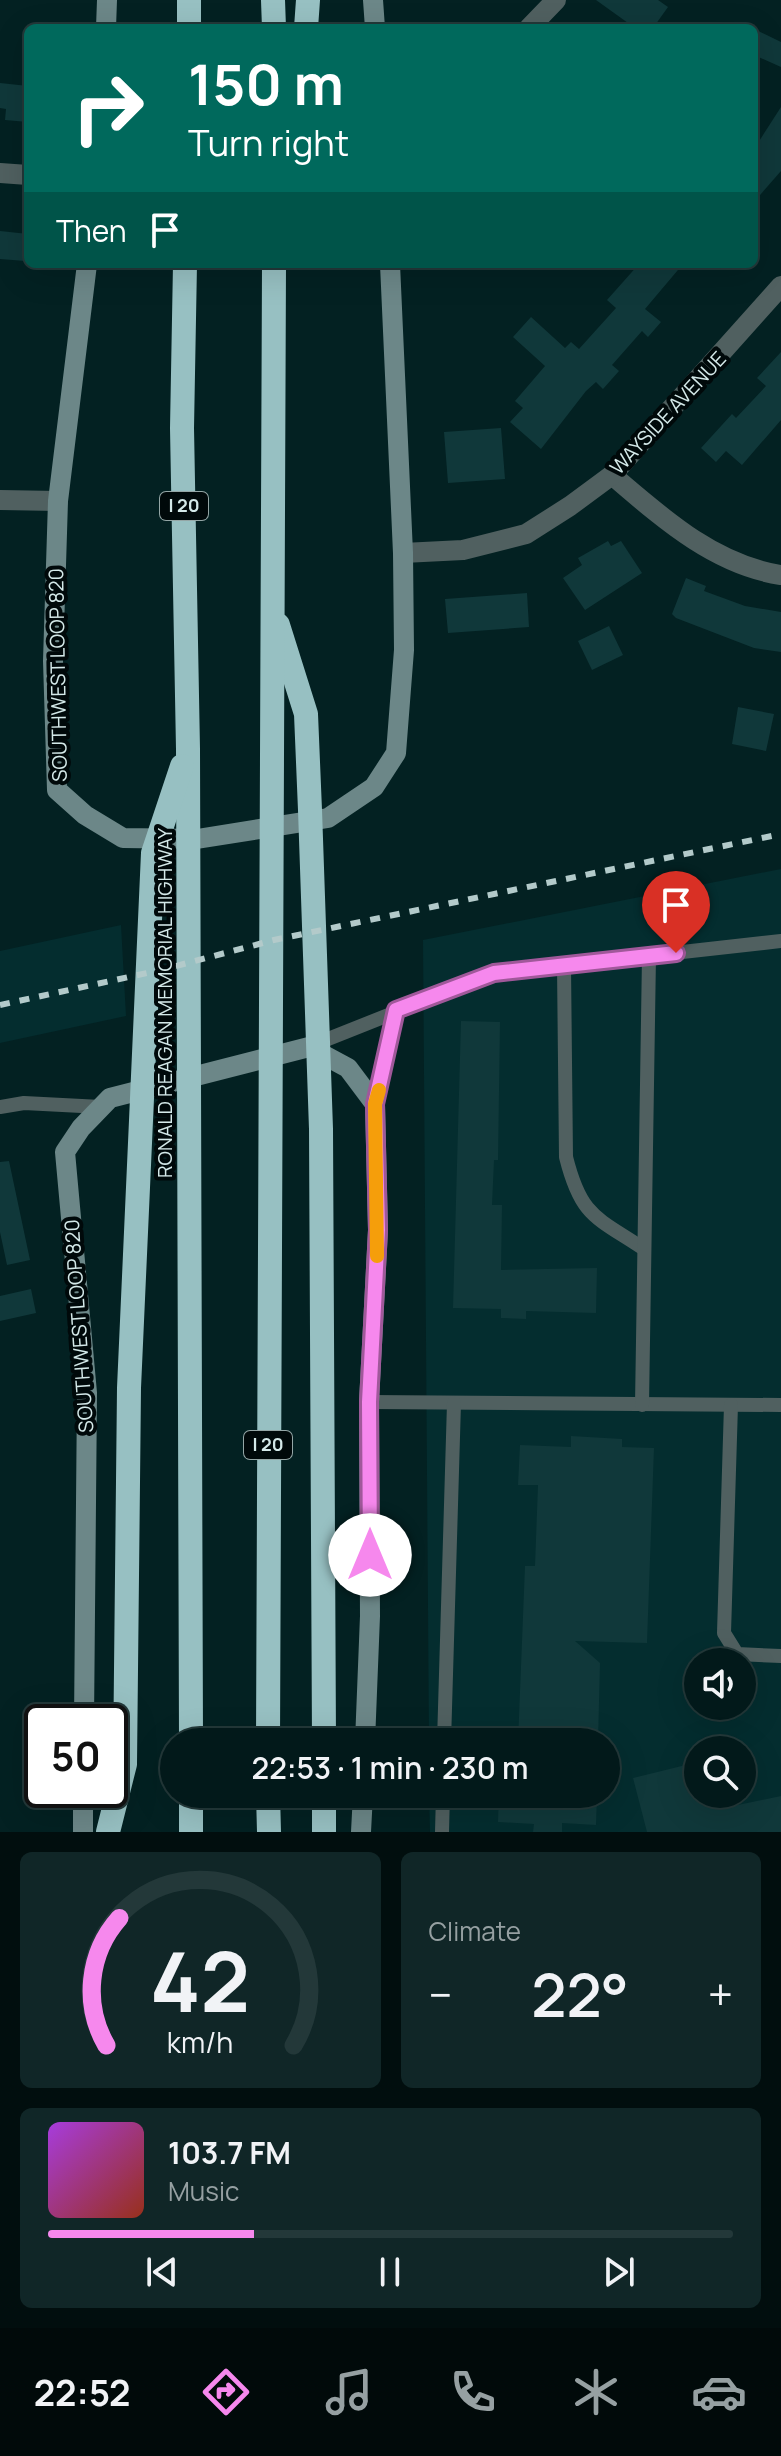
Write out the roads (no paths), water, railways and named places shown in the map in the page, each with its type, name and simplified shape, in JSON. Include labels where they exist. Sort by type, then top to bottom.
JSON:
[{"type":"highway","points":[[189,0],[189,24]]},
{"type":"highway","points":[[273,0],[274,24]]},
{"type":"highway","points":[[306,24],[308,0]]},
{"type":"highway","name":"RONALD REAGAN MEMORIAL HIGHWAY","points":[[185,268],[182,428],[188,749],[191,1728]]},
{"type":"highway","name":"I 20","points":[[268,1728],[274,268]]},
{"type":"highway","points":[[272,604],[306,714],[321,1129],[324,1728]]},
{"type":"highway","points":[[108,1832],[125,1764],[129,1388],[153,853],[188,749]]},
{"type":"highway","points":[[191,1808],[191,1832]]},
{"type":"highway","points":[[268,1808],[269,1832]]},
{"type":"highway","points":[[324,1808],[324,1832]]},
{"type":"main road","points":[[106,24],[107,0]]},
{"type":"main road","points":[[373,0],[375,24]]},
{"type":"main road","name":"SOUTHWEST LOOP 820","points":[[87,268],[58,501],[53,661],[57,790],[85,815],[123,838],[197,839],[328,818],[374,787],[396,753],[399,739],[403,553],[390,268]]},
{"type":"main road","points":[[309,1047],[348,1068],[375,1104],[378,1230],[369,1402],[370,1616],[366,1728]]},
{"type":"main road","name":"SOUTHWEST LOOP 820","points":[[84,1704],[87,1393],[65,1152],[110,1098],[309,1047]]},
{"type":"main road","points":[[83,1808],[83,1832]]},
{"type":"main road","points":[[361,1832],[362,1808]]},
{"type":"street","points":[[533,24],[556,0]]},
{"type":"street","points":[[0,173],[24,175]]},
{"type":"street","name":"WAYSIDE AVENUE","points":[[403,553],[463,550],[526,534],[612,475],[781,286]]},
{"type":"street","points":[[612,475],[677,531],[727,557],[781,575]]},
{"type":"street","points":[[0,500],[58,501]]},
{"type":"lane","points":[[309,1047],[494,973],[781,941]]},
{"type":"lane","points":[[642,1405],[649,956]]},
{"type":"lane","points":[[564,966],[566,1157],[572,1182],[585,1210],[644,1249]]},
{"type":"lane","points":[[375,1104],[396,1010]]},
{"type":"lane","points":[[0,1107],[24,1103],[101,1107]]},
{"type":"lane","points":[[369,1402],[781,1405]]},
{"type":"lane","points":[[444,1728],[454,1403]]},
{"type":"lane","points":[[731,1405],[724,1633],[737,1654],[781,1656]]},
{"type":"lane","points":[[442,1832],[443,1808]]},
{"type":"railway","points":[[0,1005],[161,970],[274,940],[781,834]]}]
